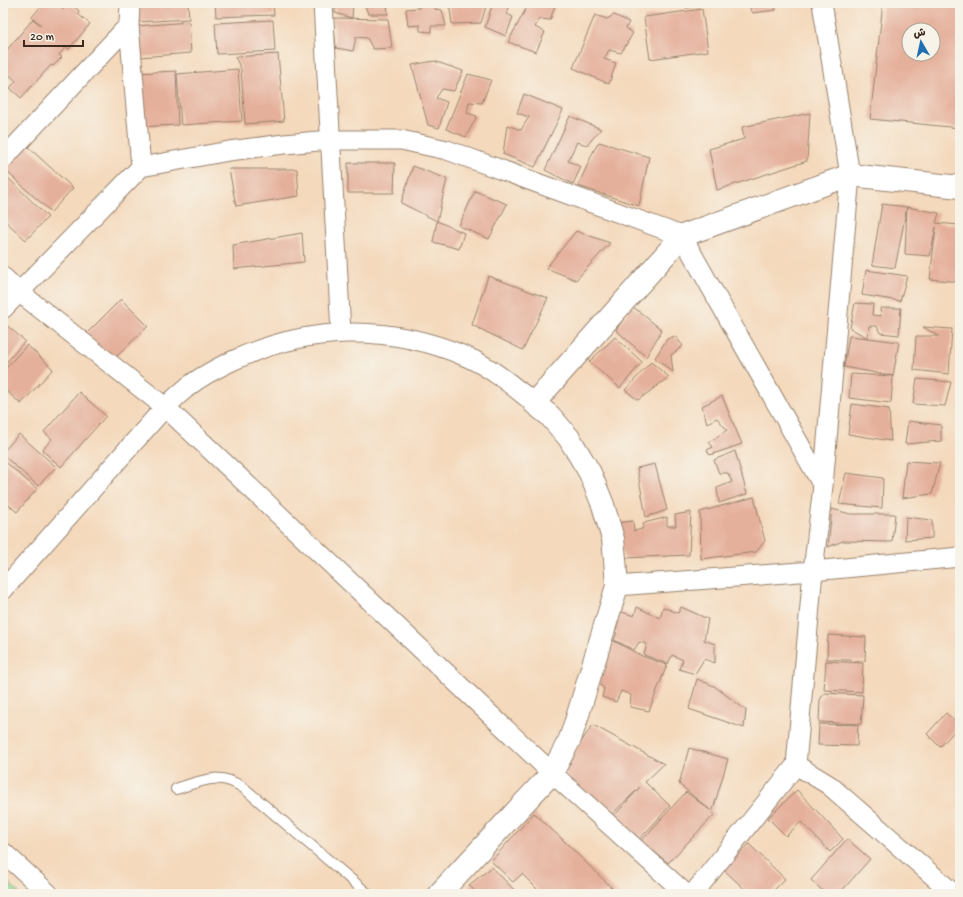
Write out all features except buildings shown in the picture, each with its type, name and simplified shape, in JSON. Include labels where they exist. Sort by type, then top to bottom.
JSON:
[{"type":"street","points":[[130,3],[129,25],[141,168]]},
{"type":"street","points":[[323,3],[341,333]]},
{"type":"street","points":[[693,894],[796,765],[813,571],[823,486],[850,175],[822,3]]},
{"type":"street","points":[[3,159],[129,25]]},
{"type":"street","points":[[3,309],[141,168],[229,151],[331,140],[401,140],[447,150],[682,236],[823,486]]},
{"type":"street","points":[[534,403],[682,236],[850,175],[960,187]]},
{"type":"street","points":[[3,277],[19,292],[165,407],[552,773],[686,894]]},
{"type":"street","points":[[3,590],[165,407],[184,390],[215,369],[254,350],[296,338],[341,333],[383,334],[426,343],[468,357],[500,375],[550,416],[569,438],[590,473],[603,504],[613,539],[617,586],[570,739],[552,773],[439,894]]},
{"type":"street","points":[[617,586],[813,571],[960,556]]},
{"type":"street","points":[[796,765],[829,785],[954,894]]},
{"type":"street","points":[[3,852],[49,894]]},
{"type":"lane","points":[[176,790],[206,779],[227,779],[237,783],[368,894]]},
{"type":"green space","points":[[3,878],[20,894],[3,894]]}]
